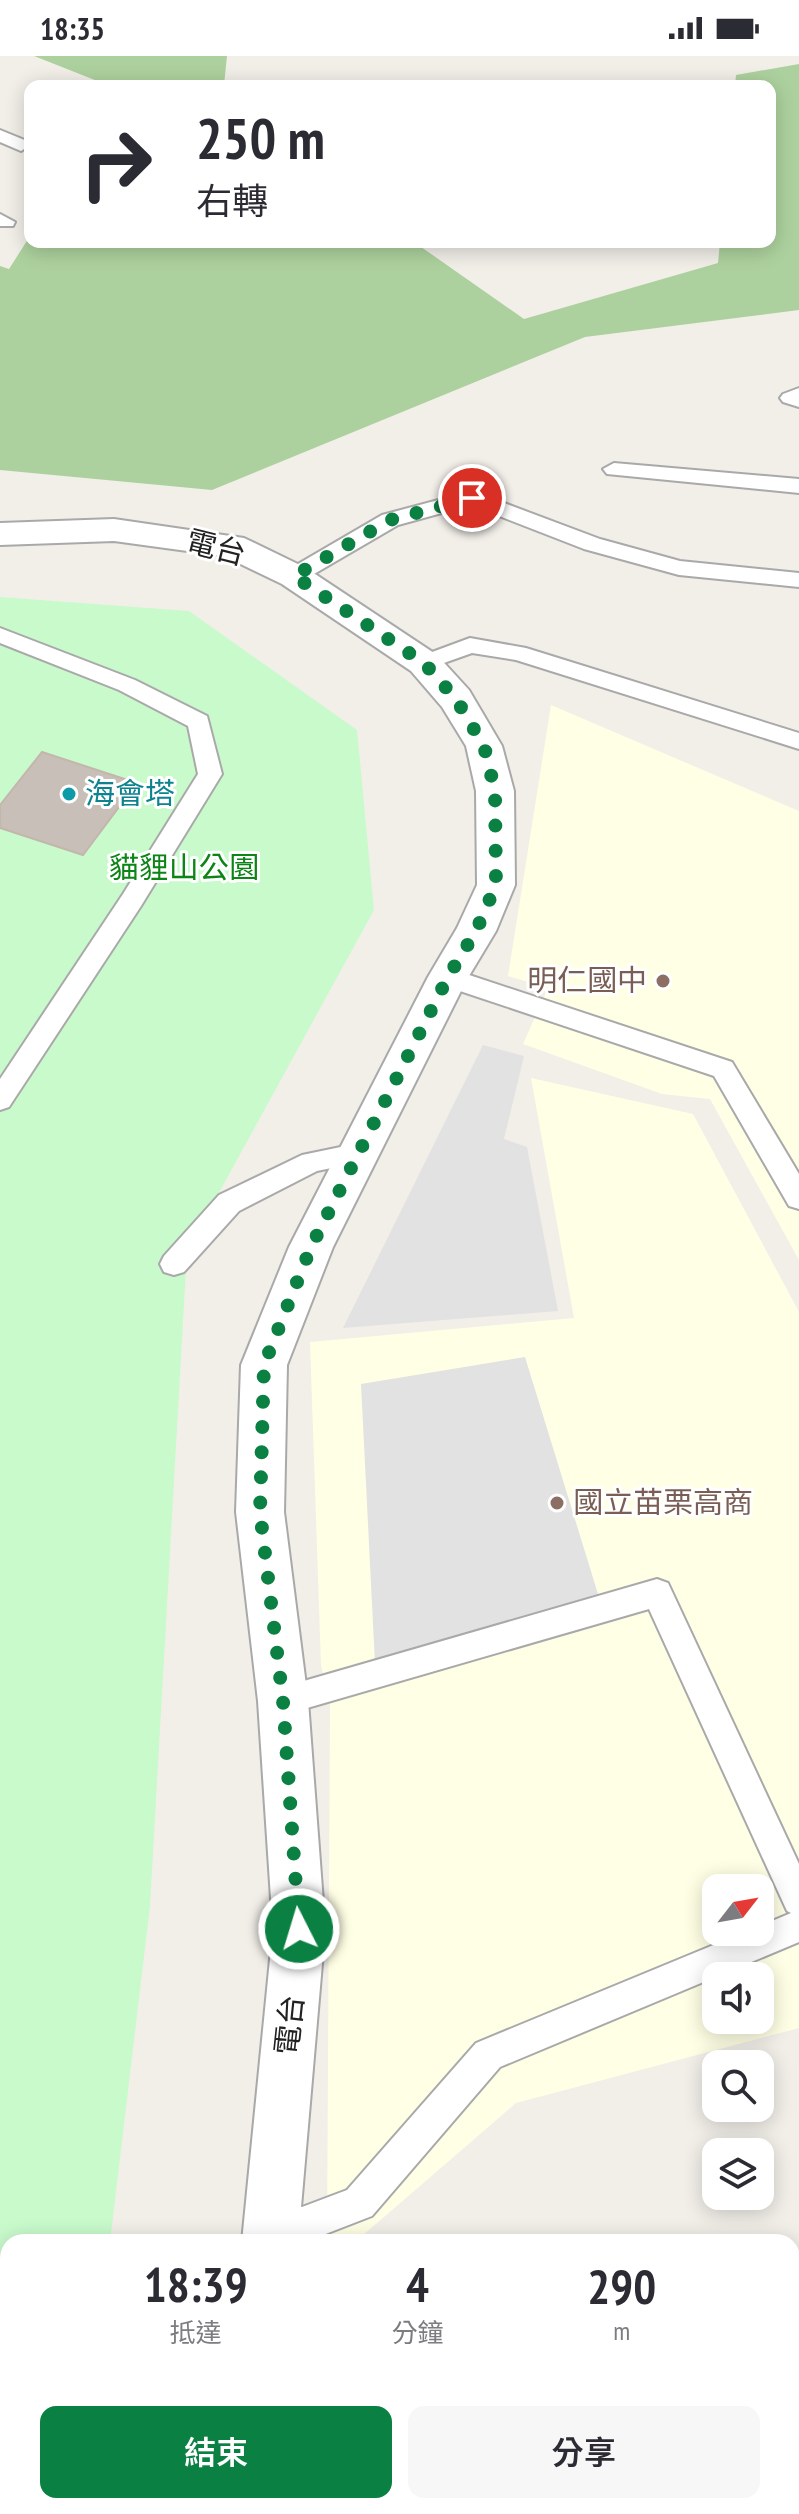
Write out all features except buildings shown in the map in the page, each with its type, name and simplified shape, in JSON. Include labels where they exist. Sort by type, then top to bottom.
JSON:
[{"type":"street","name":"電台","points":[[0,534],[114,530],[232,546],[294,576],[424,663],[456,699],[484,746],[495,791],[496,885],[476,931],[448,977],[311,1247],[264,1365],[260,1512],[283,1701],[299,1929],[271,2232]]},
{"type":"lane","points":[[0,135],[21,145]]},
{"type":"lane","points":[[799,394],[790,398],[799,401]]},
{"type":"lane","points":[[614,469],[799,486]]},
{"type":"lane","points":[[294,576],[390,520],[472,498],[592,544],[679,568],[799,580]]},
{"type":"lane","points":[[0,635],[127,685],[199,722],[210,774],[132,900],[0,1100]]},
{"type":"lane","points":[[424,663],[470,645],[518,653],[799,741]]},
{"type":"lane","points":[[448,977],[723,1069],[799,1198]]},
{"type":"lane","points":[[174,1264],[229,1203],[312,1162],[360,1153]]},
{"type":"lane","points":[[283,1701],[657,1593],[799,1900]]},
{"type":"lane","points":[[271,2232],[302,2225],[359,2203],[488,2055],[799,1926]]},
{"type":"shaded area","name":"明仁國中","points":[[551,705],[799,811],[799,1260],[710,1099],[662,1094],[523,1044],[548,988],[508,976]]},
{"type":"shaded area","points":[[483,1045],[524,1056],[504,1139],[527,1147],[558,1311],[343,1328]]},
{"type":"shaded area","name":"國立苗栗高商","points":[[531,1078],[693,1114],[799,1312],[799,2028],[716,2050],[702,2050],[702,2054],[516,2103],[364,2234],[327,2234],[330,1706],[321,1665],[310,1342],[574,1318]]},
{"type":"shaded area","points":[[525,1357],[598,1594],[375,1664],[361,1384]]},
{"type":"green space","points":[[34,56],[227,56],[225,80],[95,80]]},
{"type":"green space","points":[[799,64],[799,310],[585,337],[212,490],[0,470],[0,266],[9,269],[24,245],[24,248],[423,248],[524,319],[718,263],[719,248],[776,248],[776,80],[736,80],[736,75]]},
{"type":"green space","name":"貓貍山公園","points":[[0,597],[189,611],[357,730],[374,910],[187,1251],[150,1906],[111,2234],[0,2234]]},
{"type":"place","name":"海會塔","points":[[69,794]]},
{"type":"place","name":"明仁國中","points":[[663,981]]},
{"type":"place","name":"國立苗栗高商","points":[[557,1503]]},
{"type":"route","points":[[299,1929],[283,1701],[260,1512],[264,1365],[311,1247],[448,977],[476,931],[496,885],[495,791],[484,746],[456,699],[424,663],[294,576],[390,520],[472,498]]}]
